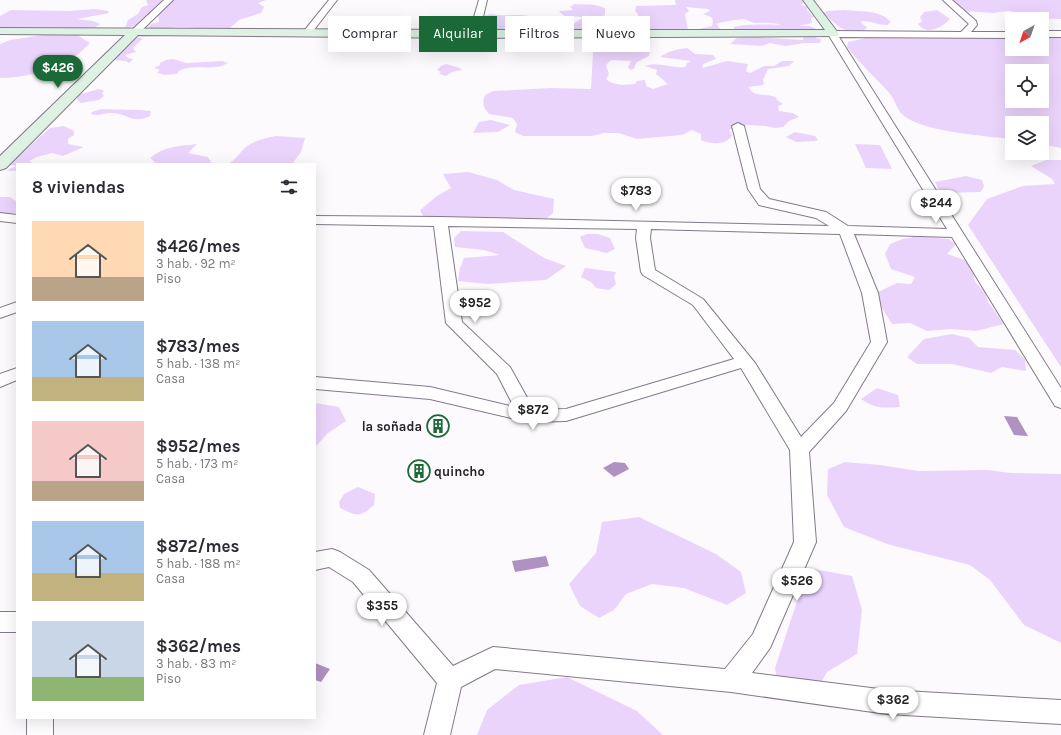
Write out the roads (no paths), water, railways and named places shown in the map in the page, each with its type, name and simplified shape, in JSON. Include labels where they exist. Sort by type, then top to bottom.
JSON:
[{"type":"street","points":[[0,165],[169,0]]},
{"type":"street","points":[[307,33],[333,0]]},
{"type":"street","points":[[479,16],[483,0]]},
{"type":"street","points":[[808,0],[833,34],[1061,402]]},
{"type":"street","points":[[943,2],[954,20],[946,35]]},
{"type":"street","points":[[943,2],[973,23],[973,25],[963,35]]},
{"type":"street","points":[[0,31],[419,34]]},
{"type":"street","points":[[497,34],[1005,35]]},
{"type":"street","points":[[1049,34],[1061,34]]},
{"type":"street","points":[[738,126],[754,189],[764,202],[821,216],[845,230],[870,293],[879,342],[840,407],[799,450]]},
{"type":"street","points":[[0,217],[16,219]]},
{"type":"street","points":[[316,220],[644,225],[957,234]]},
{"type":"street","points":[[440,221],[454,323],[504,371],[528,416]]},
{"type":"street","points":[[644,225],[648,272],[698,302],[744,361],[799,450],[805,542],[762,641],[731,681]]},
{"type":"street","points":[[0,313],[16,307]]},
{"type":"street","points":[[316,383],[430,393],[528,416],[566,415],[744,361]]},
{"type":"street","points":[[0,381],[16,373]]},
{"type":"street","points":[[316,561],[332,558],[361,576],[450,680]]},
{"type":"street","points":[[0,622],[16,622]]},
{"type":"street","points":[[437,735],[450,680],[493,658],[731,681],[887,702],[1061,712]]},
{"type":"street","points":[[40,719],[40,735]]},
{"type":"place","name":"la soñada","points":[[438,426]]},
{"type":"place","name":"quincho","points":[[419,471]]}]
